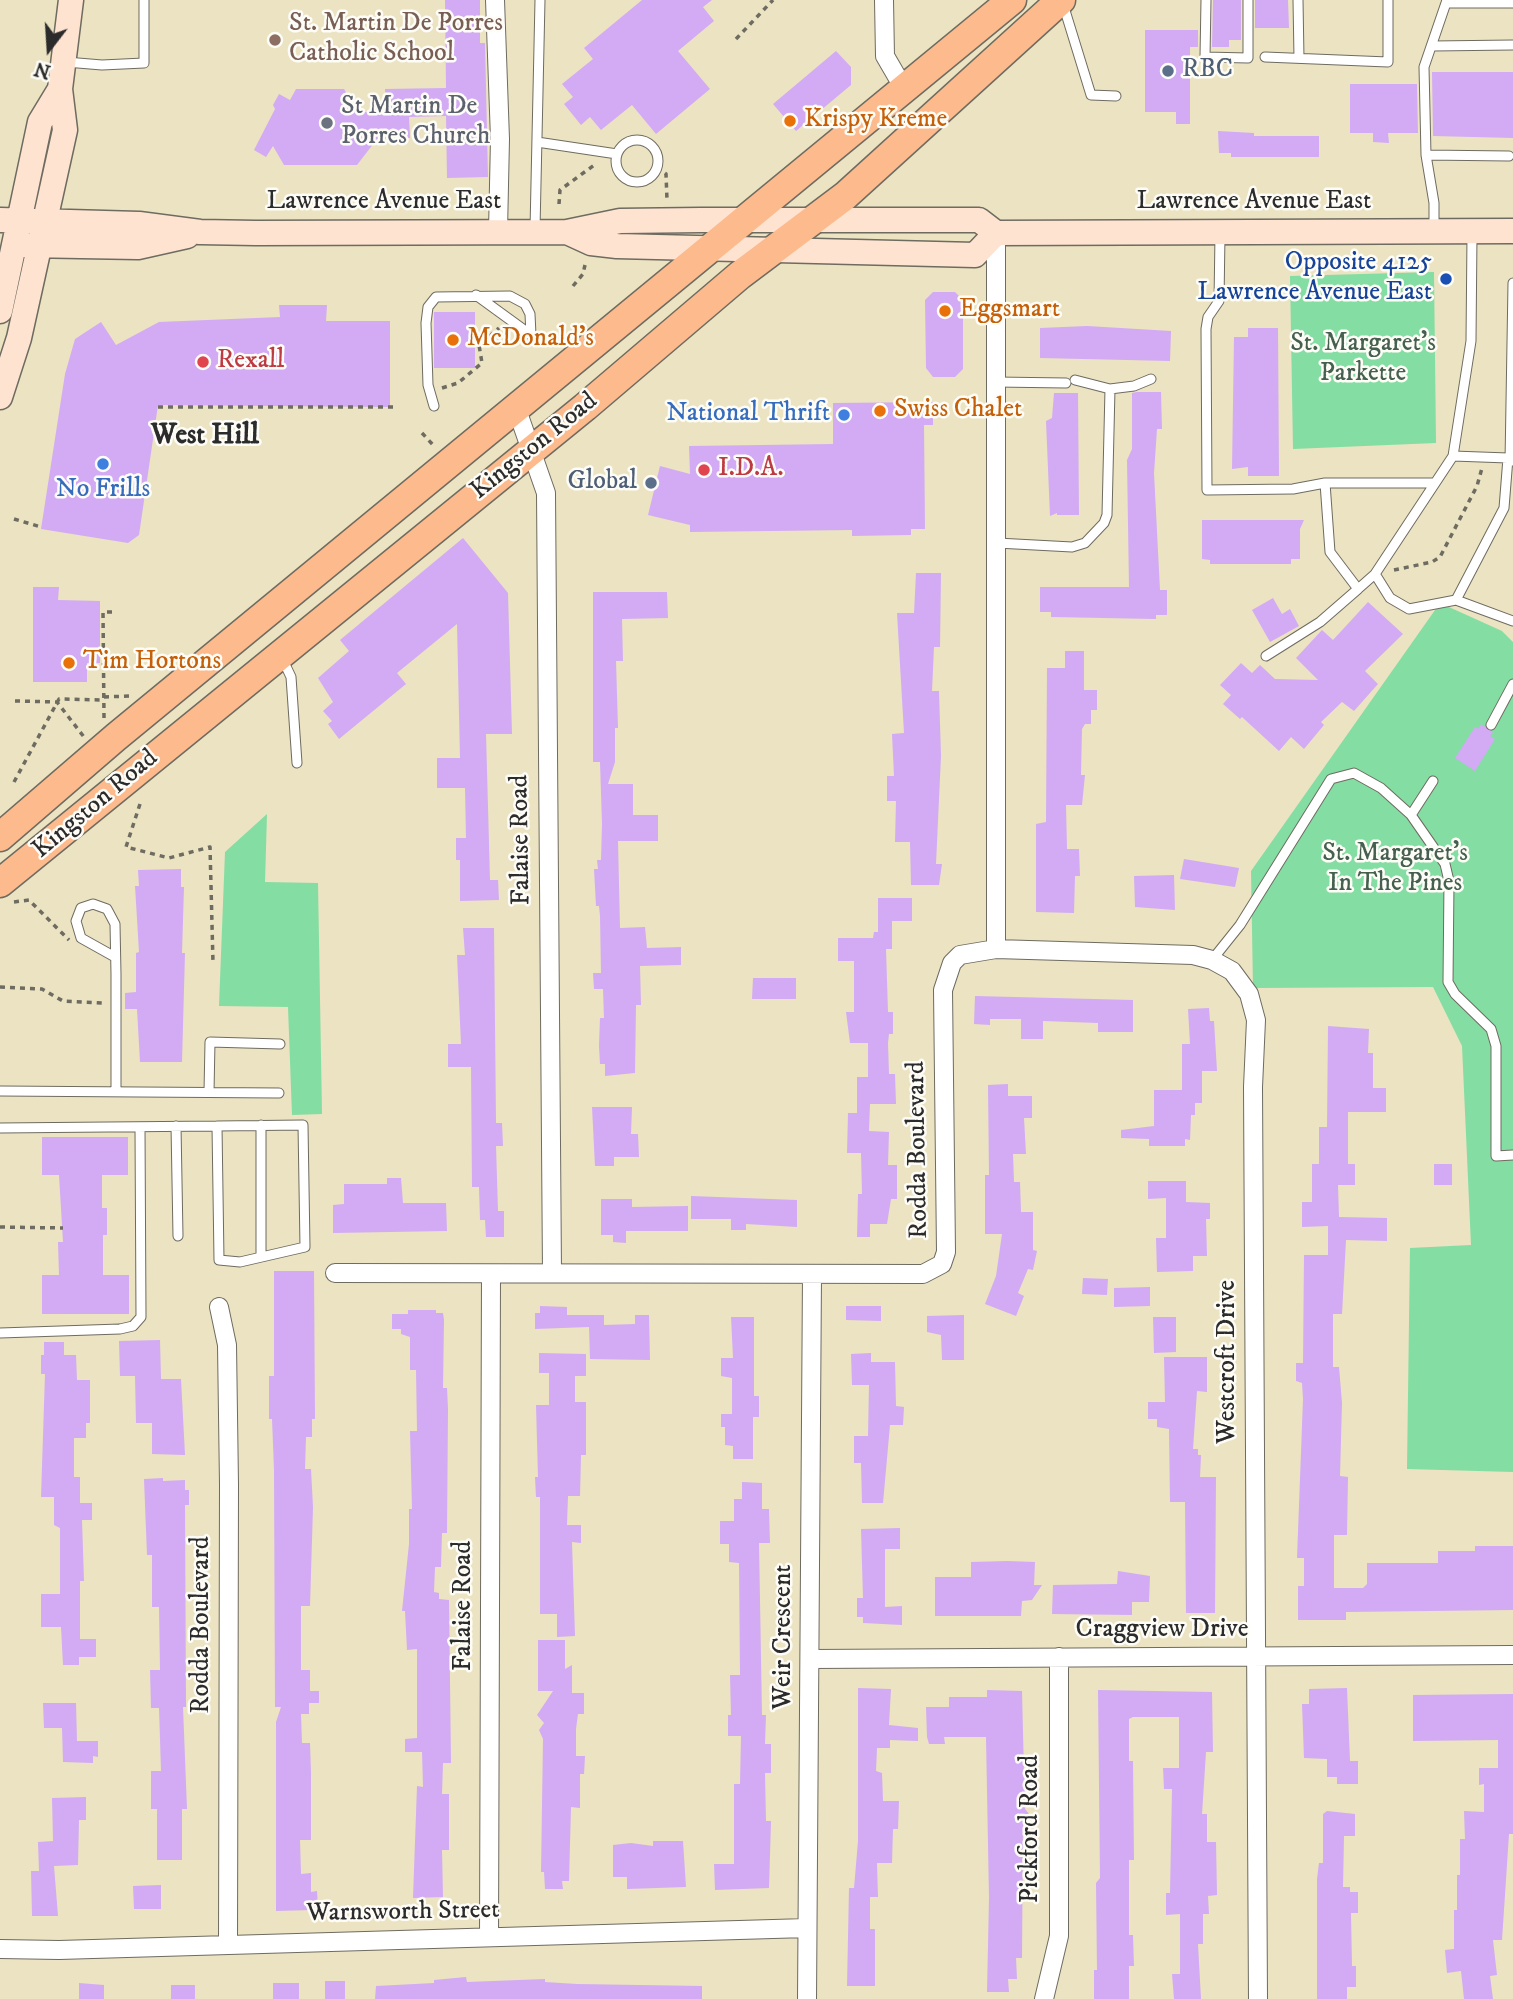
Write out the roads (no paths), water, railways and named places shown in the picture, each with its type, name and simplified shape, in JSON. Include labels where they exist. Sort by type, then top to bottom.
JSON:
[{"type":"main road","points":[[0,397],[19,338],[65,130],[60,89],[71,0]]},
{"type":"main road","name":"Kingston Road","points":[[0,883],[771,251],[855,187],[1061,0]]},
{"type":"main road","name":"Kingston Road","points":[[0,837],[116,737],[517,410],[903,87],[1010,1]]},
{"type":"main road","points":[[0,311],[10,220],[40,122],[60,89]]},
{"type":"main road","name":"Lawrence Avenue East","points":[[10,220],[139,223],[201,232],[567,232],[620,221],[979,220],[996,233],[1513,231]]},
{"type":"main road","name":"Lawrence Avenue East","points":[[7,245],[138,247],[201,232]]},
{"type":"main road","name":"Lawrence Avenue East","points":[[567,232],[591,243],[771,251],[975,255],[996,233]]},
{"type":"street","points":[[495,0],[500,139],[498,232]]},
{"type":"street","points":[[884,0],[885,56],[903,87]]},
{"type":"street","points":[[996,233],[996,949]]},
{"type":"street","name":"Falaise Road","points":[[517,410],[546,494],[552,1273]]},
{"type":"street","name":"Rodda Boulevard","points":[[335,1273],[491,1276],[552,1273],[923,1274],[943,1264],[946,1252],[943,990],[952,963],[960,955],[996,949]]},
{"type":"street","name":"Westcroft Drive","points":[[996,949],[1193,955],[1212,960],[1232,971],[1242,983],[1249,993],[1256,1020],[1253,1087],[1258,1999]]},
{"type":"street","name":"Weir Crescent","points":[[807,1999],[812,1275]]},
{"type":"street","name":"Falaise Road","points":[[489,1937],[491,1276]]},
{"type":"street","name":"Rodda Boulevard","points":[[219,1307],[227,1345],[229,1471],[228,1945]]},
{"type":"street","name":"Craggview Drive","points":[[811,1659],[1513,1655]]},
{"type":"street","name":"Pickford Road","points":[[1044,1999],[1059,1936],[1059,1657]]},
{"type":"street","name":"Warnsworth Street","points":[[0,1949],[807,1928]]},
{"type":"lane","points":[[65,62],[102,65],[145,63],[144,0]]},
{"type":"lane","points":[[535,232],[540,0]]},
{"type":"lane","points":[[1061,0],[1091,95],[1116,96]]},
{"type":"lane","points":[[1206,0],[1205,57],[1248,58],[1248,0]]},
{"type":"lane","points":[[1298,0],[1299,58]]},
{"type":"lane","points":[[1265,57],[1388,62],[1388,0]]},
{"type":"lane","points":[[1434,232],[1434,203],[1426,155],[1423,67],[1433,46],[1447,1],[1513,3]]},
{"type":"lane","points":[[1433,46],[1513,46]]},
{"type":"lane","points":[[639,141],[656,153],[657,167],[649,178],[630,181],[620,173],[617,154],[626,144],[639,141]]},
{"type":"lane","points":[[537,142],[617,154]]},
{"type":"lane","points":[[1426,155],[1509,156]]},
{"type":"lane","points":[[1266,656],[1320,622],[1375,574],[1453,456],[1471,341],[1472,232]]},
{"type":"lane","points":[[1220,233],[1219,301],[1208,317],[1206,329],[1207,490],[1293,489],[1325,483],[1435,484]]},
{"type":"lane","points":[[1456,600],[1504,508],[1512,428],[1513,283]]},
{"type":"lane","points":[[434,406],[428,385],[428,307],[436,297],[475,295],[510,296],[525,304],[530,314],[531,335],[475,295]]},
{"type":"lane","points":[[996,382],[1070,381],[1110,389],[1134,386],[1151,379]]},
{"type":"lane","points":[[997,543],[1072,547],[1086,542],[1104,523],[1107,515],[1110,389]]},
{"type":"lane","points":[[1453,456],[1508,458]]},
{"type":"lane","points":[[1508,458],[1513,470]]},
{"type":"lane","points":[[1325,483],[1330,552],[1358,589]]},
{"type":"lane","points":[[1375,574],[1390,598],[1409,609],[1456,600],[1513,621]]},
{"type":"lane","points":[[279,653],[291,677],[297,763]]},
{"type":"lane","points":[[1491,724],[1513,684]]},
{"type":"lane","points":[[1212,960],[1240,925],[1331,779],[1354,773],[1369,779],[1411,815],[1446,864],[1449,881],[1448,982],[1455,993],[1491,1029],[1496,1046],[1496,1156],[1513,1155]]},
{"type":"lane","points":[[1411,815],[1433,781]]},
{"type":"lane","points":[[115,957],[81,938],[76,921],[82,908],[93,904],[107,909],[115,924],[116,1091]]},
{"type":"lane","points":[[209,1092],[210,1042],[280,1044]]},
{"type":"lane","points":[[0,1091],[279,1093]]},
{"type":"lane","points":[[0,1128],[217,1125],[303,1125],[305,1247],[240,1262],[219,1260],[217,1125]]},
{"type":"lane","points":[[261,1125],[261,1257]]},
{"type":"lane","points":[[0,1333],[120,1329],[133,1326],[141,1317],[141,1126]]},
{"type":"lane","points":[[176,1126],[178,1236]]},
{"type":"place","name":"St. Martin De Porres Catholic School","points":[[275,40]]},
{"type":"place","name":"RBC","points":[[1168,71]]},
{"type":"place","name":"Krispy Kreme","points":[[790,121]]},
{"type":"place","name":"St Martin De Porres Church","points":[[327,123]]},
{"type":"place","name":"Opposite 4125 Lawrence Avenue East","points":[[1446,279]]},
{"type":"place","name":"Eggsmart","points":[[945,311]]},
{"type":"place","name":"McDonald's","points":[[453,340]]},
{"type":"place","name":"Rexall","points":[[203,362]]},
{"type":"place","name":"Swiss Chalet","points":[[880,411]]},
{"type":"place","name":"National Thrift","points":[[844,415]]},
{"type":"place","name":"No Frills","points":[[103,464]]},
{"type":"place","name":"I.D.A.","points":[[704,470]]},
{"type":"place","name":"Global","points":[[651,483]]},
{"type":"place","name":"Tim Hortons","points":[[69,663]]},
{"type":"district","name":"West Hill","points":[[205,437]]},
{"type":"park label","name":"St. Margaret's Parkette","points":[[1363,360]]},
{"type":"park label","name":"St. Margaret's In The Pines","points":[[1395,870]]}]
